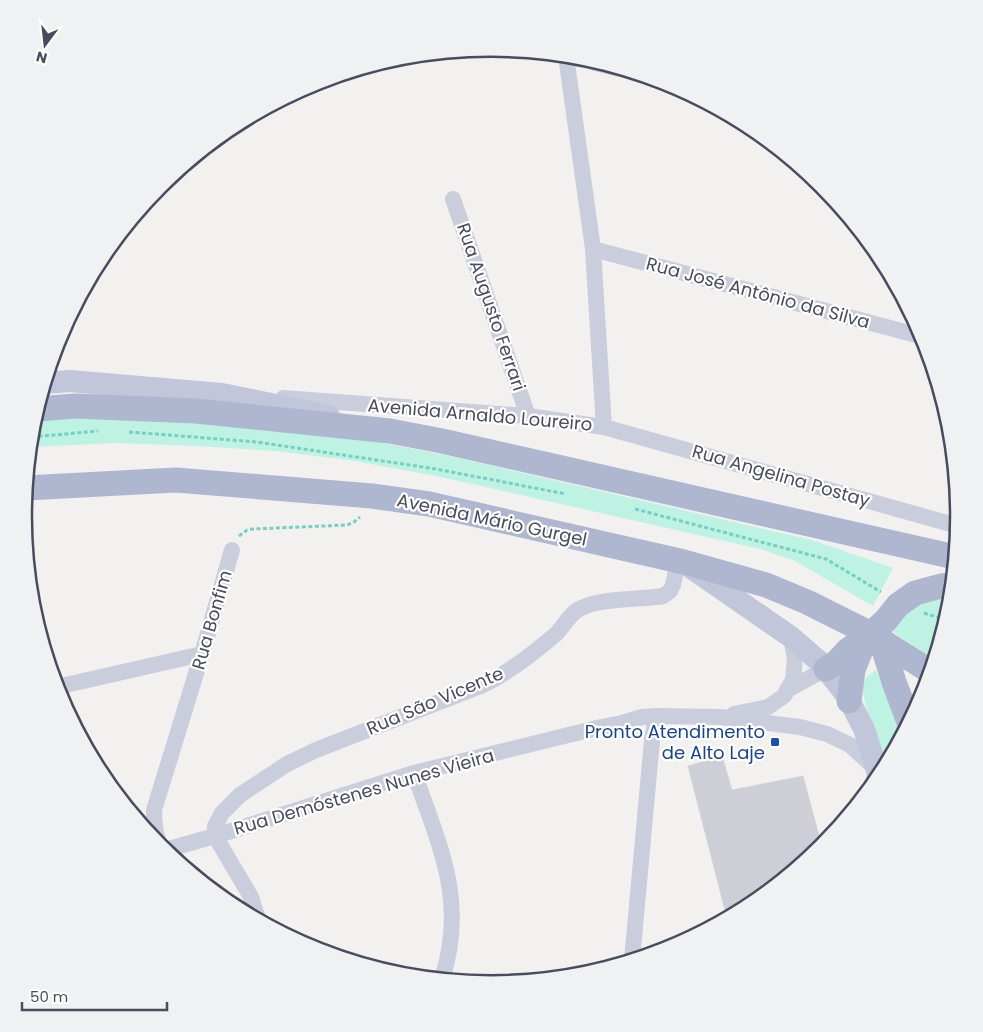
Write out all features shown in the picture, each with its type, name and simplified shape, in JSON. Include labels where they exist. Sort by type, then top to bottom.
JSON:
[{"type":"main road","points":[[45,408],[75,406],[196,411],[390,431],[442,440],[949,556]]},
{"type":"main road","name":"Avenida Mário Gurgel","points":[[33,488],[176,480],[372,496],[429,504],[680,562],[766,585],[807,602],[876,637],[925,668]]},
{"type":"main road","points":[[849,701],[853,670],[860,652],[876,637],[898,604],[915,593],[945,586]]},
{"type":"main road","points":[[826,669],[837,662],[848,650],[876,637]]},
{"type":"main road","points":[[876,637],[906,713]]},
{"type":"street","name":"Avenida Arnaldo Loureiro","points":[[222,394],[528,416],[604,427],[593,249],[567,64]]},
{"type":"street","name":"Rua Augusto Ferrari","points":[[453,199],[528,416]]},
{"type":"street","name":"Rua José Antônio da Silva","points":[[593,249],[913,334]]},
{"type":"street","points":[[53,382],[70,381],[222,394],[316,412],[390,431]]},
{"type":"street","name":"Rua Angelina Postay","points":[[604,427],[950,524]]},
{"type":"street","name":"Rua Bonfim","points":[[155,828],[154,810],[232,550]]},
{"type":"street","points":[[680,562],[791,637],[821,663],[849,701],[864,729],[876,767]]},
{"type":"street","name":"Rua São Vicente","points":[[215,836],[215,826],[222,813],[240,795],[287,764],[316,750],[497,679],[556,633],[576,611],[587,605],[603,601],[663,596],[670,591],[680,562]]},
{"type":"street","points":[[720,717],[768,707],[784,696],[793,680],[795,659],[791,637]]},
{"type":"street","points":[[65,685],[202,654]]},
{"type":"street","points":[[787,690],[826,669]]},
{"type":"street","name":"Rua Demóstenes Nunes Vieira","points":[[174,847],[414,773],[622,723],[642,716],[720,717],[800,727],[827,734],[850,745],[874,770]]},
{"type":"street","points":[[633,953],[652,740],[655,723],[659,716]]},
{"type":"street","points":[[414,773],[443,857],[450,891],[450,941],[444,972]]},
{"type":"street","points":[[215,836],[251,897],[255,910]]},
{"type":"path","points":[[39,436],[102,430]]},
{"type":"path","points":[[121,432],[257,442],[436,469],[571,495]]},
{"type":"path","name":"Rua Bonfim","points":[[232,550],[242,533],[254,529],[347,525],[361,516],[372,496]]},
{"type":"path","points":[[628,508],[826,559],[898,604],[939,618]]},
{"type":"green space","points":[[44,413],[300,427],[445,455],[812,540],[893,568],[873,606],[793,560],[760,549],[441,477],[355,461],[276,451],[116,443],[38,447]]},
{"type":"green space","points":[[944,594],[928,656],[892,631],[903,610]]},
{"type":"green space","points":[[876,670],[899,727],[884,754],[863,694],[862,684],[867,676]]},
{"type":"building","points":[[722,756],[732,790],[803,776],[819,837],[771,880],[725,911],[688,766]]},
{"type":"place","name":"Pronto Atendimento de Alto Laje","points":[[775,742]]}]
